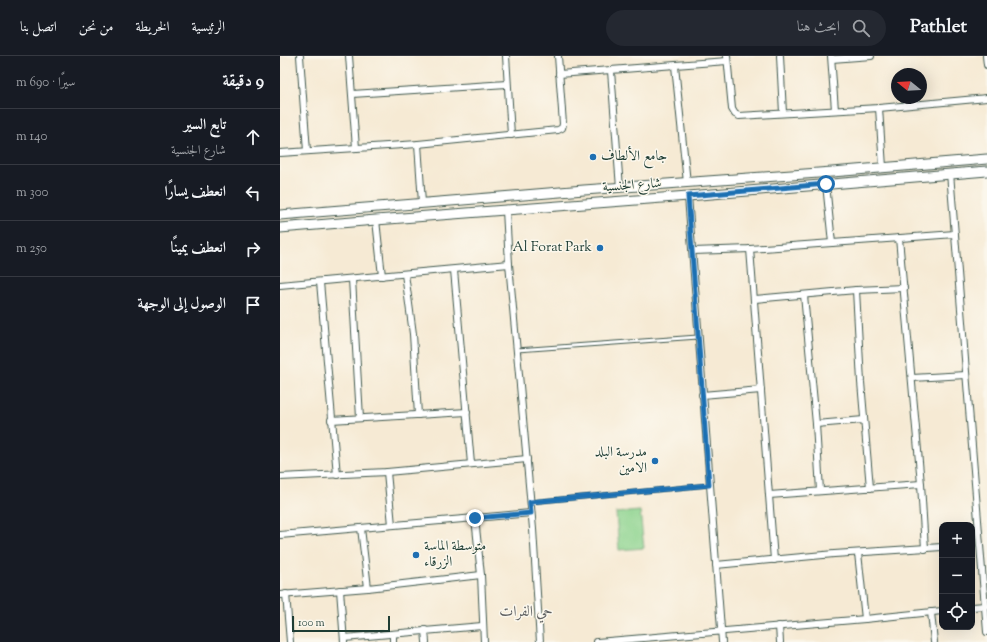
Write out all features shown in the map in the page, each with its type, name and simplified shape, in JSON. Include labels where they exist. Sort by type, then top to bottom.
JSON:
[{"type":"main road","name":"شارع الجنسية","points":[[280,215],[987,159]]},
{"type":"main road","name":"شارع الجنسية","points":[[280,228],[987,171]]},
{"type":"main road","points":[[599,189],[600,203]]},
{"type":"main road","points":[[583,204],[584,190]]},
{"type":"street","points":[[300,56],[307,152]]},
{"type":"street","points":[[350,56],[356,148]]},
{"type":"street","points":[[506,56],[511,135]]},
{"type":"street","points":[[280,153],[418,144],[558,130],[562,128],[563,124],[558,56]]},
{"type":"street","points":[[780,56],[783,113]]},
{"type":"street","points":[[835,110],[831,58],[871,56]]},
{"type":"street","points":[[986,56],[987,65]]},
{"type":"street","points":[[559,74],[675,66],[727,58],[732,109],[735,114],[739,116],[879,108],[987,98]]},
{"type":"street","points":[[675,66],[687,183]]},
{"type":"street","points":[[611,70],[620,188]]},
{"type":"street","points":[[352,94],[507,84]]},
{"type":"street","points":[[879,108],[883,167]]},
{"type":"street","points":[[418,144],[422,203]]},
{"type":"street","points":[[950,173],[987,632]]},
{"type":"street","points":[[826,184],[832,243]]},
{"type":"street","points":[[688,196],[722,642]]},
{"type":"street","points":[[506,210],[509,264],[527,459],[540,642]]},
{"type":"street","points":[[376,220],[382,276]]},
{"type":"street","points":[[693,251],[750,249],[955,234]]},
{"type":"street","points":[[899,238],[921,484],[924,549]]},
{"type":"street","points":[[750,249],[774,560]]},
{"type":"street","points":[[280,285],[509,264]]},
{"type":"street","points":[[454,270],[472,464]]},
{"type":"street","points":[[405,274],[413,334],[418,415]]},
{"type":"street","points":[[352,279],[360,418]]},
{"type":"street","points":[[320,282],[337,475]]},
{"type":"street","points":[[755,299],[856,290],[904,288]]},
{"type":"street","points":[[856,290],[870,488]]},
{"type":"street","points":[[804,294],[816,424],[820,491]]},
{"type":"street","points":[[912,378],[966,375]]},
{"type":"street","points":[[702,395],[760,390]]},
{"type":"street","points":[[331,420],[467,412]]},
{"type":"street","points":[[816,424],[864,420]]},
{"type":"street","points":[[280,477],[387,472],[527,459]]},
{"type":"street","points":[[387,472],[392,525]]},
{"type":"street","points":[[769,495],[921,484]]},
{"type":"street","points":[[280,535],[531,513]]},
{"type":"street","points":[[475,518],[481,575],[482,626],[484,642]]},
{"type":"street","points":[[362,528],[368,588]]},
{"type":"street","points":[[975,545],[980,545]]},
{"type":"street","points":[[716,565],[939,547]]},
{"type":"street","points":[[858,553],[865,619]]},
{"type":"street","points":[[290,642],[283,594],[368,588],[481,575]]},
{"type":"street","points":[[340,590],[344,640],[425,630],[482,626]]},
{"type":"street","points":[[975,607],[985,606]]},
{"type":"street","points":[[597,642],[939,611]]},
{"type":"street","points":[[931,612],[934,642]]},
{"type":"street","points":[[779,626],[780,642]]},
{"type":"street","points":[[425,630],[426,642]]},
{"type":"street","points":[[393,634],[394,642]]},
{"type":"lane","points":[[517,350],[698,337]]},
{"type":"lane","points":[[530,502],[709,485]]},
{"type":"green space","points":[[640,511],[644,548],[619,550],[616,513]]},
{"type":"place","name":"جامع الألطاف","points":[[593,157]]},
{"type":"place","name":"Al Forat Park","points":[[600,248]]},
{"type":"place","name":"مدرسة البلد الامين","points":[[655,461]]},
{"type":"place","name":"متوسطة الماسة الزرقاء","points":[[416,555]]},
{"type":"district","name":"حي الفرات","points":[[526,612]]},
{"type":"route","points":[[475,518],[531,513],[530,502],[709,485],[688,196],[826,184]]}]
